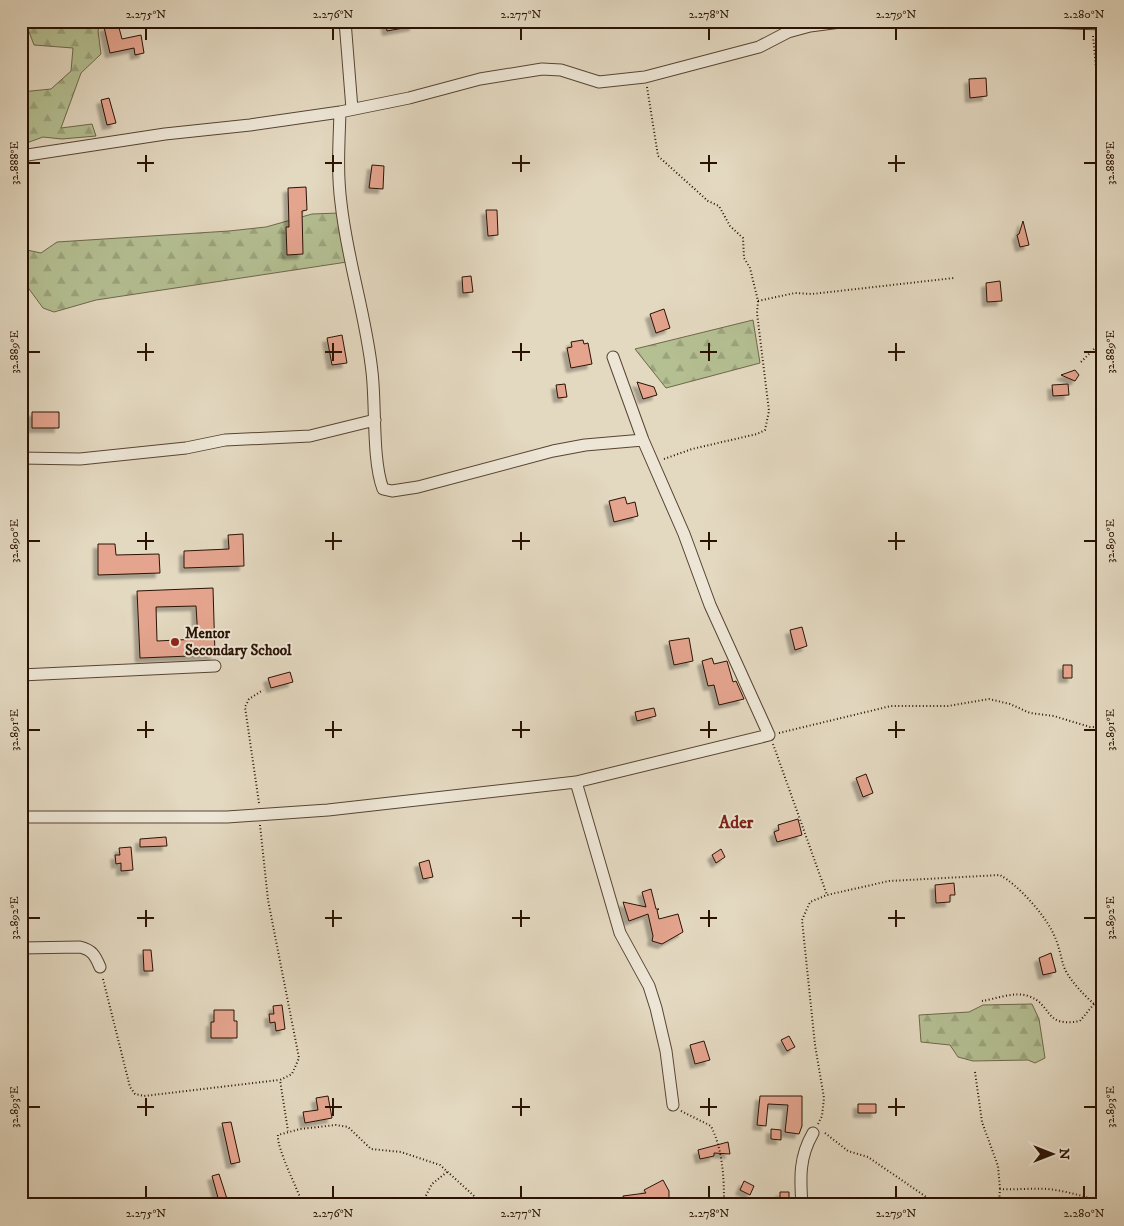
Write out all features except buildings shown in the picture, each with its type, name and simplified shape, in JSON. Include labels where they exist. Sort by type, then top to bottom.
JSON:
[{"type":"street","points":[[345,21],[352,109]]},
{"type":"street","points":[[21,156],[139,137],[340,112],[409,98],[480,79],[542,69],[561,70],[599,82],[645,77],[760,47],[788,32],[810,26],[848,21]]},
{"type":"street","points":[[1005,21],[1097,23]]},
{"type":"street","points":[[340,112],[338,173],[341,205],[371,362],[380,482],[383,489],[418,487],[584,445],[642,440]]},
{"type":"street","points":[[21,817],[260,816],[576,782],[769,734],[710,605],[684,534],[642,440],[613,357]]},
{"type":"street","points":[[21,458],[80,460],[186,448],[225,440],[310,436],[375,420]]},
{"type":"street","points":[[21,675],[215,666]]},
{"type":"street","points":[[576,782],[620,934],[649,986],[656,1008],[666,1051],[673,1104]]},
{"type":"street","points":[[21,948],[80,947],[88,949],[94,954],[100,966]]},
{"type":"street","points":[[802,1205],[800,1168],[804,1148],[813,1133]]},
{"type":"path","points":[[1097,23],[1093,50],[1103,141]]},
{"type":"path","points":[[645,77],[658,156],[708,201],[719,206],[730,226],[743,238],[744,258],[750,268],[758,301],[757,313],[769,411],[765,430],[757,434],[730,438],[652,461]]},
{"type":"path","points":[[758,301],[795,293],[812,294],[954,278]]},
{"type":"path","points":[[1081,362],[1103,340]]},
{"type":"path","points":[[100,966],[130,1087],[135,1094],[144,1096],[280,1080],[292,1074],[299,1058],[268,900],[260,836],[260,816],[245,707],[249,699],[264,690]]},
{"type":"path","points":[[827,895],[769,734],[799,730],[891,706],[948,706],[989,699],[1010,704],[1030,713],[1054,716],[1090,727],[1103,727]]},
{"type":"path","points":[[938,1205],[868,1157],[848,1151],[826,1133],[813,1133],[822,1116],[824,1098],[815,1045],[802,920],[810,902],[827,895],[889,881],[1000,875],[1007,879],[1042,916],[1060,949],[1064,966],[1084,995],[1094,1004]]},
{"type":"path","points":[[982,1001],[1022,995],[1029,996],[1057,1021],[1064,1024],[1080,1021],[1094,1004],[1103,1001]]},
{"type":"path","points":[[975,1072],[982,1122],[998,1166],[1000,1190],[999,1202],[995,1205]]},
{"type":"path","points":[[280,1080],[288,1131]]},
{"type":"path","points":[[673,1104],[683,1113],[711,1126],[719,1142],[724,1177],[724,1205]]},
{"type":"path","points":[[304,1205],[277,1141],[278,1136],[288,1131],[336,1125],[348,1127],[371,1149],[401,1152],[431,1161],[447,1172],[484,1205]]},
{"type":"path","points":[[421,1205],[432,1184],[447,1172]]},
{"type":"path","points":[[1000,1190],[1048,1189],[1103,1202]]},
{"type":"path","points":[[1095,1205],[1097,1201]]},
{"type":"green space","points":[[28,21],[101,21],[98,31],[101,54],[81,73],[61,128],[92,124],[96,136],[62,139],[43,137],[21,145],[21,92],[51,89],[71,71],[73,48],[34,45],[28,29]]},
{"type":"green space","points":[[339,213],[347,262],[96,300],[54,312],[43,308],[21,278],[21,222],[23,223],[22,249],[41,253],[57,242],[229,231],[266,227],[312,214]]},
{"type":"green space","points":[[753,320],[760,363],[666,388],[635,349]]},
{"type":"green space","points":[[1032,1004],[1039,1019],[1045,1058],[1035,1063],[1028,1060],[973,1061],[958,1057],[950,1045],[921,1042],[919,1015],[969,1012],[983,1005]]},
{"type":"place","name":"Mentor Secondary School","points":[[175,642]]},
{"type":"district","name":"Ader","points":[[736,823]]}]
